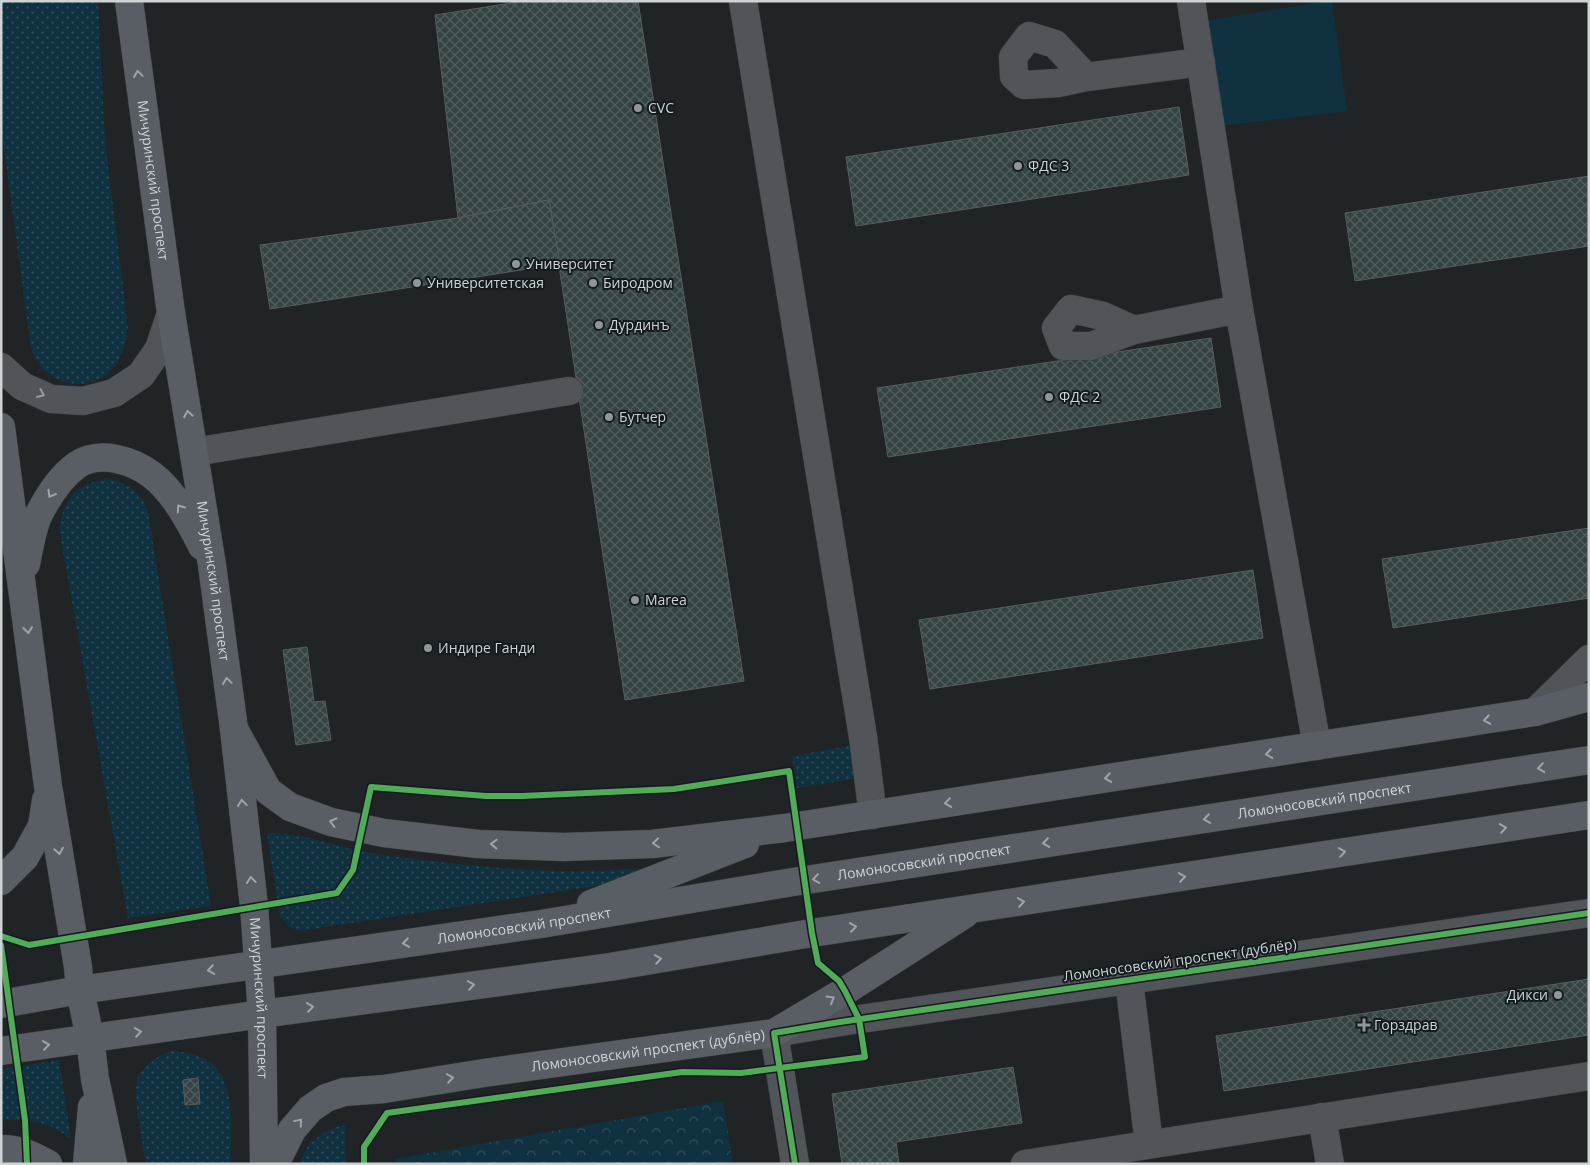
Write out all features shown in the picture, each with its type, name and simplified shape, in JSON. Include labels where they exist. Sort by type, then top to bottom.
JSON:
[{"type":"main road","name":"Мичуринский проспект","points":[[129,1],[170,313],[212,566],[234,729],[259,963],[262,1014],[264,1164]]},
{"type":"main road","points":[[1,427],[6,499],[22,581],[48,786],[90,1038],[95,1079],[112,1164]]},
{"type":"main road","points":[[22,581],[37,518],[55,487],[77,465],[94,459],[114,458],[134,464],[153,476],[173,498],[189,521],[212,566]]},
{"type":"main road","points":[[234,729],[268,792],[290,807],[331,822],[377,831],[478,844],[563,847],[652,844],[785,828],[1535,712],[1589,697]]},
{"type":"main road","points":[[1535,712],[1589,713]]},
{"type":"main road","name":"Ломоносовский проспект","points":[[79,979],[145,980],[541,924],[804,880],[1589,760]]},
{"type":"main road","points":[[1,881],[25,857],[42,826],[48,786]]},
{"type":"main road","points":[[1,1051],[610,967],[812,933],[1589,815]]},
{"type":"main road","points":[[541,924],[785,828]]},
{"type":"main road","points":[[774,1033],[845,991],[973,909]]},
{"type":"main road","points":[[1,1004],[79,979]]},
{"type":"main road","name":"Ломоносовский проспект (дублёр)","points":[[274,1164],[292,1130],[310,1109],[326,1098],[344,1092],[774,1033]]},
{"type":"main road","points":[[87,1164],[95,1079]]},
{"type":"main road","points":[[1,1149],[26,1152],[48,1164]]},
{"type":"street","points":[[743,1],[863,737],[873,815]]},
{"type":"street","points":[[1191,1],[1239,309],[1317,746]]},
{"type":"street","points":[[1086,77],[1201,62]]},
{"type":"street","points":[[1134,330],[1239,309]]},
{"type":"street","points":[[1,367],[22,386],[51,399],[83,401],[114,393],[140,374],[159,349],[170,313]]},
{"type":"street","points":[[194,452],[570,391]]},
{"type":"street","points":[[1535,712],[1589,659]]},
{"type":"street","name":"Ломоносовский проспект (дублёр)","points":[[774,1033],[1589,912]]},
{"type":"street","points":[[1129,981],[1149,1144]]},
{"type":"street","points":[[774,1033],[795,1164]]},
{"type":"street","points":[[1025,1164],[1589,1076]]},
{"type":"street","points":[[1322,1117],[1330,1164]]},
{"type":"green space","points":[[1,1],[98,1],[105,142],[128,326],[123,349],[117,363],[100,379],[90,383],[69,383],[58,380],[40,366],[31,348],[1,127]]},
{"type":"green space","points":[[1332,1],[1347,111],[1221,126],[1204,21]]},
{"type":"green space","points":[[111,479],[124,484],[134,491],[142,499],[148,512],[211,906],[128,918],[59,528],[61,517],[69,499],[75,493],[90,483]]},
{"type":"green space","points":[[855,745],[860,778],[797,788],[792,756]]},
{"type":"green space","points":[[267,833],[297,836],[368,853],[473,866],[564,871],[655,868],[642,879],[299,931],[288,926],[280,917]]},
{"type":"green space","points":[[171,1051],[194,1055],[210,1063],[221,1074],[227,1089],[230,1106],[231,1164],[146,1164],[137,1109],[137,1081],[142,1071],[150,1062]]},
{"type":"green space","points":[[59,1060],[71,1139],[47,1125],[21,1120],[1,1120],[1,1069]]},
{"type":"green space","points":[[723,1101],[733,1164],[396,1164],[396,1159]]},
{"type":"green space","points":[[345,1125],[346,1164],[300,1164],[302,1156],[311,1143],[323,1133]]},
{"type":"building","points":[[524,1],[638,1],[744,681],[625,700],[549,200],[458,218],[435,15]]},
{"type":"building","name":"ФДС 3","points":[[1179,107],[1189,175],[856,226],[846,157]]},
{"type":"building","points":[[1589,176],[1589,246],[1355,281],[1345,213]]},
{"type":"building","points":[[549,200],[560,264],[270,309],[260,245],[458,218]]},
{"type":"building","name":"ФДС 2","points":[[1211,338],[1221,407],[888,457],[877,388]]},
{"type":"building","points":[[1589,528],[1589,598],[1393,628],[1382,559]]},
{"type":"building","points":[[1253,570],[1263,638],[930,689],[919,620]]},
{"type":"building","points":[[307,647],[314,702],[325,701],[331,740],[296,745],[283,650]]},
{"type":"building","points":[[1589,979],[1589,1035],[1224,1091],[1216,1036]]},
{"type":"building","points":[[1013,1067],[1022,1123],[896,1142],[899,1164],[842,1164],[832,1094]]},
{"type":"building","points":[[198,1078],[200,1104],[185,1105],[183,1080]]},
{"type":"cycle path","points":[[1,936],[29,945],[337,893],[353,870],[371,787],[486,796],[522,796],[674,789],[789,771],[818,963],[839,981],[845,991],[859,1019],[865,1057],[741,1073],[682,1072],[387,1113],[364,1147],[364,1164]]},
{"type":"cycle path","points":[[795,1164],[774,1033],[1589,913]]},
{"type":"cycle path","points":[[1,945],[25,1120],[27,1164]]},
{"type":"place","name":"CVC","points":[[638,108]]},
{"type":"place","name":"ФДС 3","points":[[1018,166]]},
{"type":"place","name":"Университет","points":[[516,264]]},
{"type":"place","name":"Университетская","points":[[417,283]]},
{"type":"place","name":"Биродром","points":[[593,283]]},
{"type":"place","name":"Дурдинъ","points":[[599,325]]},
{"type":"place","name":"ФДС 2","points":[[1049,397]]},
{"type":"place","name":"Бутчер","points":[[609,417]]},
{"type":"place","name":"Marea","points":[[635,600]]},
{"type":"place","name":"Индире Ганди","points":[[428,648]]},
{"type":"place","name":"Дикси","points":[[1558,995]]},
{"type":"place","name":"Горздрав","points":[[1364,1025]]}]
